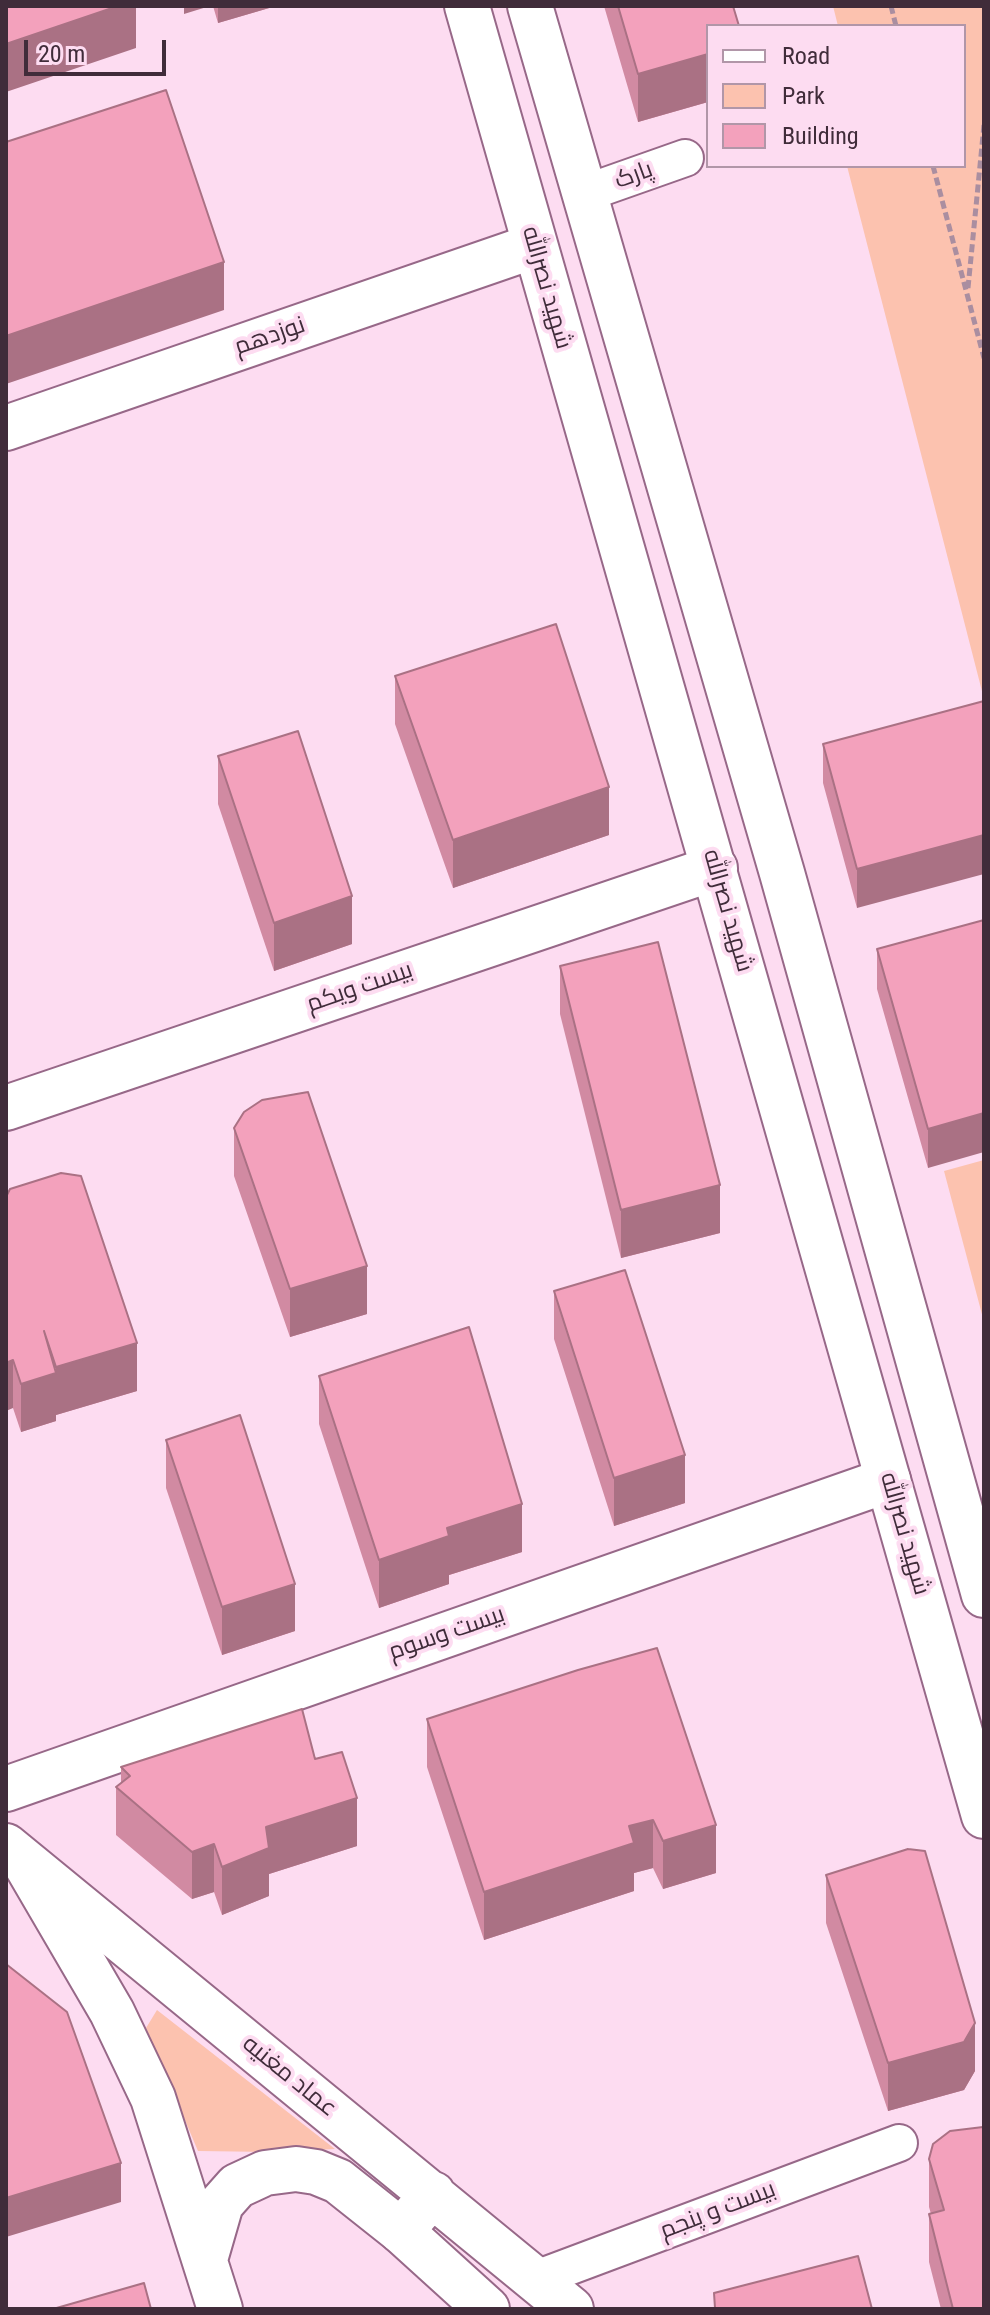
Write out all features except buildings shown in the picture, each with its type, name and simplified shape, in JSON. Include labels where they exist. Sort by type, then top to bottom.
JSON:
[{"type":"main road","name":"شهید نصرالله","points":[[467,6],[984,1816]]},
{"type":"main road","points":[[530,6],[782,873],[984,1595]]},
{"type":"main road","name":"نوزدهم","points":[[6,428],[534,246]]},
{"type":"main road","name":"بیست ویکم","points":[[6,1108],[715,868]]},
{"type":"main road","name":"بیست وسوم","points":[[6,1789],[946,1459]]},
{"type":"main road","points":[[15,1853],[131,2048],[153,2098],[206,2256],[220,2309]]},
{"type":"main road","name":"عماد مغنیه","points":[[15,1853],[571,2309]]},
{"type":"main road","points":[[206,2256],[221,2204],[237,2186],[265,2173],[316,2172],[338,2181],[401,2231],[487,2309]]},
{"type":"main road","points":[[401,2231],[433,2194]]},
{"type":"street","name":"پارک","points":[[583,194],[685,158]]},
{"type":"street","name":"بیست و پنجم","points":[[536,2279],[899,2143]]},
{"type":"path","points":[[967,294],[984,125]]},
{"type":"path","points":[[934,168],[984,358]]},
{"type":"green space","points":[[833,6],[984,6],[984,699],[848,168],[966,168],[966,24],[838,24]]},
{"type":"green space","points":[[984,1160],[984,1322],[944,1171]]},
{"type":"green space","points":[[157,2010],[335,2149],[198,2151],[146,2028]]}]
